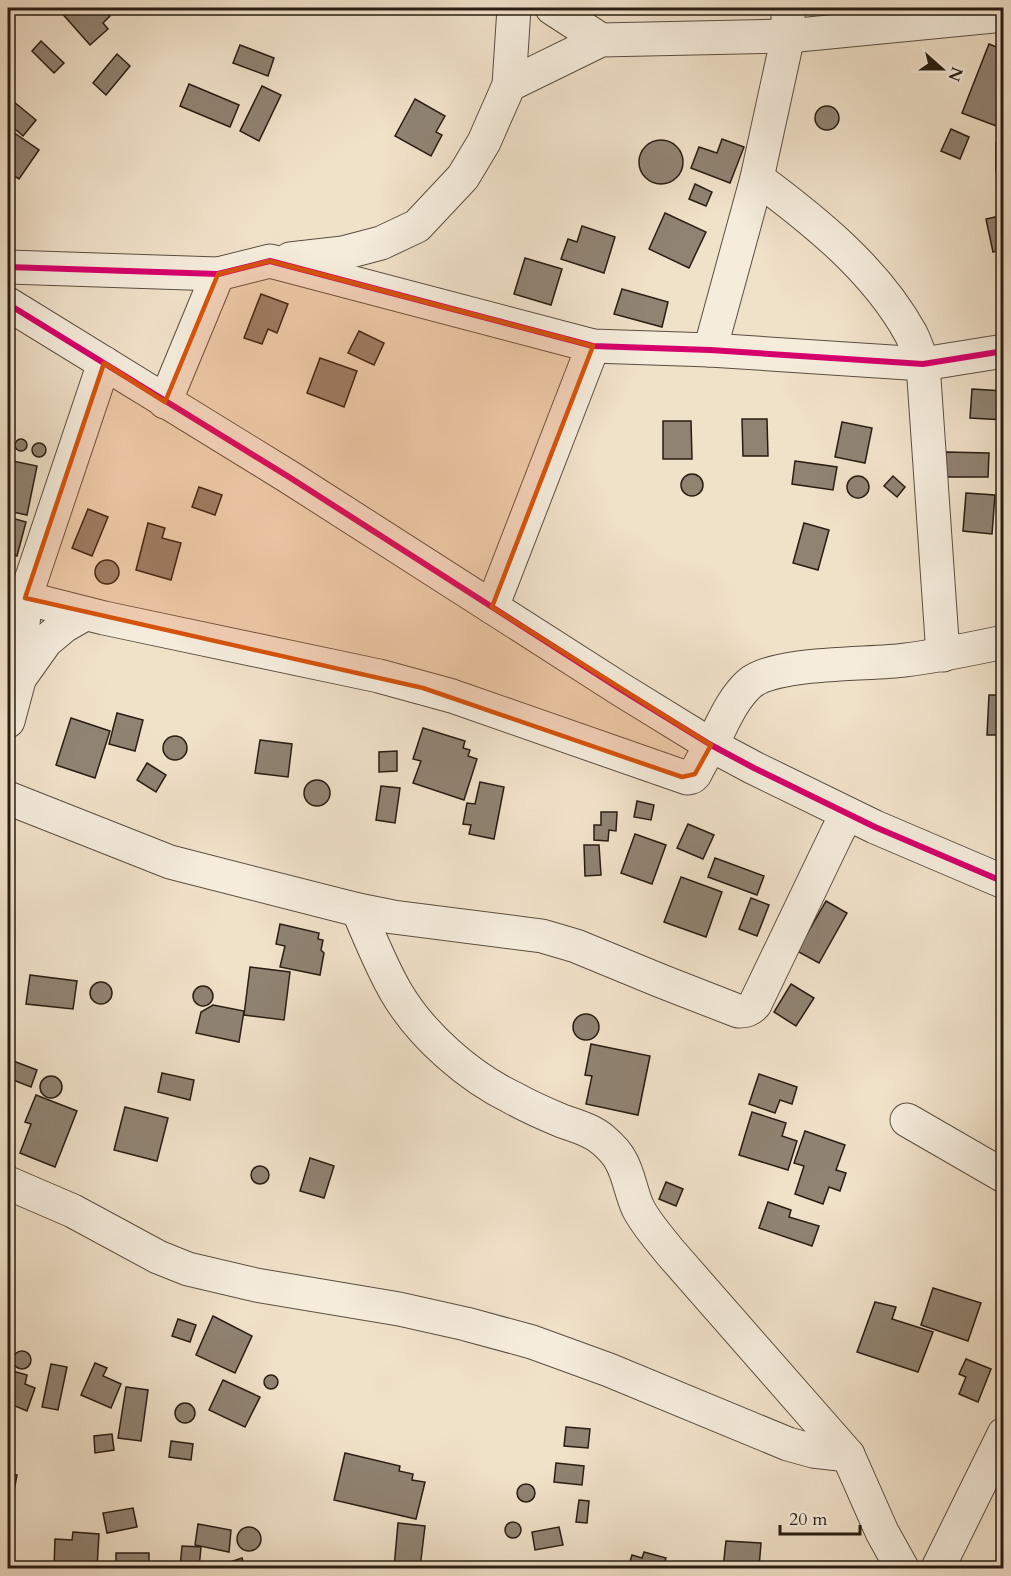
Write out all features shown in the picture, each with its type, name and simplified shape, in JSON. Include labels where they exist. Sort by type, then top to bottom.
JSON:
[{"type":"street","points":[[8,267],[218,274],[270,261],[343,253],[381,243],[417,225],[463,177],[510,86],[514,8]]},
{"type":"street","points":[[552,8],[601,40]]},
{"type":"street","points":[[510,86],[601,40],[788,22],[1004,15]]},
{"type":"street","points":[[710,350],[757,178],[788,22]]},
{"type":"street","points":[[757,178],[803,212],[852,257],[885,294],[911,335],[923,364],[944,655]]},
{"type":"street","points":[[270,261],[593,346],[710,350],[923,364],[1004,351]]},
{"type":"street","points":[[165,402],[218,274]]},
{"type":"street","points":[[8,304],[289,477],[711,745],[847,814],[1004,882]]},
{"type":"street","points":[[492,607],[593,346]]},
{"type":"street","points":[[8,721],[18,680],[16,595],[104,363]]},
{"type":"street","points":[[16,595],[85,614],[379,676],[423,688],[452,696],[682,777],[692,777],[695,774],[735,698],[751,682],[767,675],[785,670],[825,665],[944,655],[1004,642]]},
{"type":"street","points":[[18,680],[46,641],[64,626],[85,614]]},
{"type":"street","points":[[8,798],[170,862],[393,917],[542,936],[576,946],[738,1011],[749,1010],[755,1004],[847,814]]},
{"type":"street","points":[[358,910],[397,994],[429,1035],[467,1069],[505,1095],[588,1131],[601,1138],[610,1147],[621,1161],[639,1209],[649,1225],[848,1455],[882,1532],[902,1569]]},
{"type":"street","points":[[907,1120],[1004,1176]]},
{"type":"street","points":[[8,1183],[73,1211],[158,1257],[188,1269],[256,1285],[399,1309],[532,1342],[609,1370],[788,1444],[813,1451],[848,1455]]},
{"type":"street","points":[[938,1569],[1004,1434]]},
{"type":"highlighted area","points":[[270,261],[593,346],[492,607],[711,745],[695,774],[682,777],[423,688],[25,598],[104,363],[165,402],[218,274]]},
{"type":"building","points":[[64,8],[103,8],[110,16],[103,23],[108,29],[90,45],[60,11]]},
{"type":"building","points":[[41,41],[64,63],[54,73],[32,51]]},
{"type":"building","points":[[989,44],[1004,50],[1004,129],[962,113]]},
{"type":"building","points":[[240,45],[274,58],[268,76],[233,63]]},
{"type":"building","points":[[117,54],[130,66],[106,95],[93,83]]},
{"type":"building","points":[[189,84],[239,105],[230,127],[180,106]]},
{"type":"building","points":[[262,86],[281,95],[259,141],[240,131]]},
{"type":"building","points":[[8,97],[36,120],[23,136],[8,123]]},
{"type":"building","points":[[415,99],[445,116],[436,132],[442,135],[431,156],[395,136]]},
{"type":"building","points":[[827,106],[832,107],[838,113],[838,123],[832,129],[827,130],[822,129],[816,123],[815,118],[816,113],[822,107]]},
{"type":"building","points":[[951,129],[969,137],[960,159],[941,151]]},
{"type":"building","points":[[13,132],[39,150],[19,179],[8,172],[8,141]]},
{"type":"building","points":[[722,139],[744,147],[730,183],[691,168],[699,147],[717,153]]},
{"type":"building","points":[[661,140],[670,141],[677,146],[682,153],[682,171],[677,178],[670,183],[661,184],[652,183],[645,178],[640,171],[639,162],[640,153],[645,146],[652,141]]},
{"type":"building","points":[[996,143],[1004,143],[1004,172],[996,172]]},
{"type":"building","points":[[695,184],[712,192],[706,206],[689,199]]},
{"type":"building","points":[[665,213],[706,232],[689,268],[649,249]]},
{"type":"building","points":[[1004,215],[1004,249],[993,252],[986,219]]},
{"type":"building","points":[[582,226],[615,237],[604,273],[561,259],[568,239],[577,242]]},
{"type":"building","points":[[525,258],[562,269],[551,305],[514,294]]},
{"type":"building","points":[[622,289],[668,302],[662,327],[614,314]]},
{"type":"building","points":[[261,294],[288,304],[277,333],[268,329],[262,344],[244,338]]},
{"type":"building","points":[[359,331],[384,343],[374,365],[348,353]]},
{"type":"building","points":[[320,358],[357,371],[344,407],[307,393]]},
{"type":"building","points":[[972,389],[1004,391],[1004,420],[970,418]]},
{"type":"building","points":[[742,419],[767,419],[768,456],[743,456]]},
{"type":"building","points":[[663,421],[691,421],[692,459],[663,459]]},
{"type":"building","points":[[842,422],[872,428],[865,463],[835,457]]},
{"type":"building","points":[[8,433],[12,438],[8,445]]},
{"type":"building","points":[[23,439],[26,440],[26,450],[19,451],[16,450],[15,443],[16,440]]},
{"type":"building","points":[[39,443],[44,445],[46,450],[44,455],[39,457],[34,455],[32,450],[34,445]]},
{"type":"building","points":[[1004,443],[1004,461],[999,457],[998,450]]},
{"type":"building","points":[[946,452],[989,453],[988,477],[945,477]]},
{"type":"building","points":[[8,460],[37,466],[27,515],[8,511]]},
{"type":"building","points":[[795,461],[837,467],[833,490],[792,484]]},
{"type":"building","points":[[692,474],[700,477],[703,485],[700,493],[692,496],[684,493],[681,485],[684,477]]},
{"type":"building","points":[[858,476],[866,479],[869,487],[866,495],[858,498],[850,495],[847,487],[850,479]]},
{"type":"building","points":[[893,476],[905,487],[897,497],[884,486]]},
{"type":"building","points":[[199,487],[222,495],[215,515],[192,507]]},
{"type":"building","points":[[966,493],[995,495],[992,534],[963,531]]},
{"type":"building","points":[[88,509],[108,517],[92,556],[72,548]]},
{"type":"building","points":[[8,517],[26,522],[17,556],[8,553]]},
{"type":"building","points":[[148,523],[165,528],[162,538],[181,543],[171,580],[136,570]]},
{"type":"building","points":[[804,523],[829,530],[818,570],[793,563]]},
{"type":"building","points":[[107,560],[116,563],[119,572],[116,581],[107,584],[98,581],[95,572],[98,563]]},
{"type":"building","points":[[989,695],[1004,695],[1004,735],[987,735]]},
{"type":"building","points":[[117,713],[143,720],[135,751],[109,744]]},
{"type":"building","points":[[71,718],[110,731],[95,778],[56,765]]},
{"type":"building","points":[[423,728],[465,741],[463,748],[470,750],[468,756],[477,759],[464,800],[413,783],[421,761],[413,759]]},
{"type":"building","points":[[175,736],[180,737],[186,743],[186,753],[180,759],[175,760],[170,759],[164,753],[163,748],[164,743],[170,737]]},
{"type":"building","points":[[260,740],[292,744],[288,777],[255,773]]},
{"type":"building","points":[[397,751],[397,771],[379,772],[379,752]]},
{"type":"building","points":[[147,763],[166,775],[156,792],[137,780]]},
{"type":"building","points":[[317,780],[326,784],[330,793],[326,802],[317,806],[308,802],[304,793],[308,784]]},
{"type":"building","points":[[480,782],[504,787],[494,839],[469,834],[471,825],[463,824],[467,803],[475,804]]},
{"type":"building","points":[[381,786],[400,788],[395,823],[376,820]]},
{"type":"building","points":[[637,801],[654,805],[651,820],[634,817]]},
{"type":"building","points":[[601,812],[617,812],[616,831],[609,830],[608,841],[594,840],[594,825],[601,825]]},
{"type":"building","points":[[688,824],[714,835],[703,859],[677,848]]},
{"type":"building","points":[[635,834],[666,845],[652,884],[621,873]]},
{"type":"building","points":[[584,845],[599,845],[601,875],[585,876]]},
{"type":"building","points":[[715,858],[764,876],[757,895],[708,877]]},
{"type":"building","points":[[681,877],[722,892],[706,937],[664,922]]},
{"type":"building","points":[[751,898],[769,905],[757,936],[739,929]]},
{"type":"building","points":[[826,901],[847,913],[819,963],[797,951]]},
{"type":"building","points":[[280,924],[319,933],[318,939],[323,940],[321,950],[324,953],[320,975],[280,967],[285,946],[276,944]]},
{"type":"building","points":[[250,967],[290,972],[284,1020],[244,1015]]},
{"type":"building","points":[[30,975],[77,981],[73,1009],[26,1004]]},
{"type":"building","points":[[101,982],[109,985],[112,993],[109,1001],[101,1004],[93,1001],[90,993],[93,985]]},
{"type":"building","points":[[791,984],[814,998],[796,1026],[774,1012]]},
{"type":"building","points":[[203,986],[210,989],[213,996],[210,1003],[203,1006],[196,1003],[193,996],[196,989]]},
{"type":"building","points":[[213,1005],[244,1011],[239,1042],[196,1033],[201,1012]]},
{"type":"building","points":[[586,1014],[595,1018],[599,1027],[595,1036],[586,1040],[577,1036],[573,1027],[577,1018]]},
{"type":"building","points":[[591,1044],[650,1056],[638,1115],[586,1104],[592,1076],[585,1075]]},
{"type":"building","points":[[8,1059],[37,1070],[31,1087],[8,1078]]},
{"type":"building","points":[[162,1073],[194,1080],[190,1100],[158,1092]]},
{"type":"building","points":[[759,1074],[797,1087],[792,1104],[780,1100],[775,1113],[749,1104]]},
{"type":"building","points":[[51,1076],[59,1079],[62,1087],[59,1095],[51,1098],[43,1095],[40,1087],[43,1079]]},
{"type":"building","points":[[36,1095],[77,1111],[55,1167],[20,1153],[31,1124],[25,1122]]},
{"type":"building","points":[[125,1107],[168,1118],[157,1161],[114,1150]]},
{"type":"building","points":[[752,1112],[786,1123],[782,1136],[797,1141],[788,1170],[739,1155]]},
{"type":"building","points":[[805,1131],[845,1145],[836,1170],[846,1173],[840,1191],[829,1187],[823,1204],[795,1194],[804,1166],[794,1163]]},
{"type":"building","points":[[310,1158],[334,1166],[324,1198],[300,1191]]},
{"type":"building","points":[[260,1166],[266,1169],[269,1175],[266,1181],[260,1184],[254,1181],[251,1175],[254,1169]]},
{"type":"building","points":[[666,1182],[683,1189],[676,1206],[659,1199]]},
{"type":"building","points":[[768,1202],[791,1210],[789,1217],[819,1226],[812,1246],[759,1228]]},
{"type":"building","points":[[933,1288],[981,1303],[968,1341],[921,1325]]},
{"type":"building","points":[[875,1302],[896,1307],[892,1319],[933,1332],[918,1372],[857,1352]]},
{"type":"building","points":[[213,1316],[252,1336],[235,1373],[196,1355]]},
{"type":"building","points":[[178,1319],[196,1325],[190,1342],[172,1336]]},
{"type":"building","points":[[22,1351],[28,1354],[31,1360],[28,1366],[22,1369],[16,1366],[13,1360],[16,1354]]},
{"type":"building","points":[[966,1359],[991,1369],[978,1402],[959,1394],[966,1377],[959,1374]]},
{"type":"building","points":[[95,1363],[107,1368],[103,1376],[121,1384],[111,1408],[81,1395]]},
{"type":"building","points":[[51,1364],[67,1367],[58,1410],[42,1407]]},
{"type":"building","points":[[9,1370],[27,1375],[25,1384],[35,1388],[27,1411],[8,1403]]},
{"type":"building","points":[[271,1375],[276,1377],[278,1382],[276,1387],[271,1389],[266,1387],[264,1382],[266,1377]]},
{"type":"building","points":[[223,1380],[260,1397],[245,1427],[209,1410]]},
{"type":"building","points":[[126,1387],[148,1390],[141,1441],[118,1438]]},
{"type":"building","points":[[185,1403],[192,1406],[195,1413],[192,1420],[185,1423],[178,1420],[175,1413],[178,1406]]},
{"type":"building","points":[[566,1427],[590,1429],[588,1448],[564,1446]]},
{"type":"building","points":[[112,1434],[114,1450],[95,1453],[94,1436]]},
{"type":"building","points":[[171,1441],[193,1444],[191,1460],[169,1457]]},
{"type":"building","points":[[345,1453],[400,1466],[399,1471],[413,1474],[412,1480],[425,1482],[416,1519],[334,1500]]},
{"type":"building","points":[[556,1463],[584,1466],[582,1485],[554,1482]]},
{"type":"building","points":[[8,1474],[17,1475],[11,1507],[8,1507]]},
{"type":"building","points":[[522,1484],[530,1484],[535,1489],[533,1500],[522,1502],[517,1497],[517,1489]]},
{"type":"building","points":[[579,1500],[589,1501],[587,1523],[576,1522]]},
{"type":"building","points":[[133,1508],[137,1527],[107,1533],[103,1513]]},
{"type":"building","points":[[513,1522],[519,1524],[521,1530],[519,1536],[513,1538],[507,1536],[505,1530],[507,1524]]},
{"type":"building","points":[[398,1523],[425,1526],[420,1568],[394,1568]]},
{"type":"building","points":[[198,1524],[231,1530],[229,1552],[195,1545]]},
{"type":"building","points":[[249,1527],[258,1530],[261,1539],[258,1548],[249,1551],[240,1548],[237,1539],[240,1530]]},
{"type":"building","points":[[559,1527],[563,1545],[535,1550],[532,1532]]},
{"type":"building","points":[[73,1532],[99,1534],[97,1568],[54,1568],[55,1539],[72,1540]]},
{"type":"building","points":[[726,1541],[761,1543],[759,1568],[723,1568]]},
{"type":"building","points":[[182,1546],[201,1547],[199,1568],[180,1568]]},
{"type":"building","points":[[644,1552],[666,1558],[663,1567],[667,1568],[628,1568],[632,1555],[642,1558]]},
{"type":"building","points":[[116,1553],[149,1553],[149,1568],[116,1568]]},
{"type":"building","points":[[242,1558],[245,1568],[222,1568],[221,1565]]},
{"type":"cycle path","points":[[8,267],[218,274],[270,261],[593,346],[710,350],[923,364],[1004,351]]},
{"type":"cycle path","points":[[8,304],[289,477],[711,745],[875,827],[1004,882]]}]
